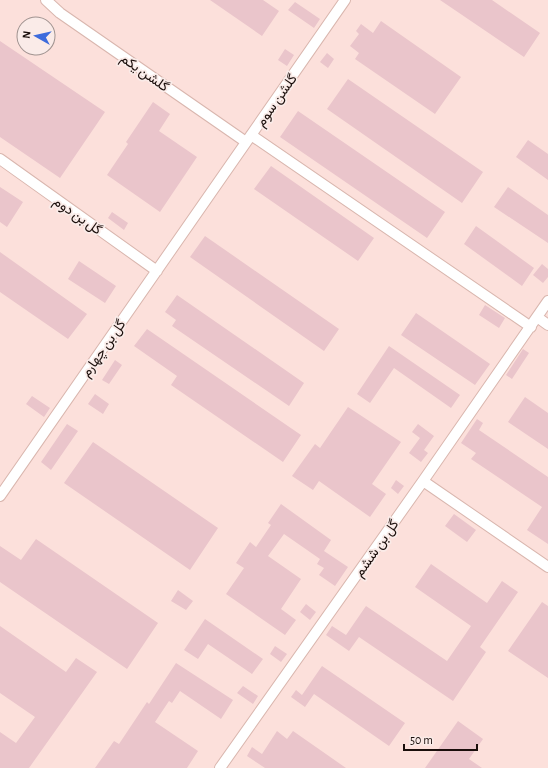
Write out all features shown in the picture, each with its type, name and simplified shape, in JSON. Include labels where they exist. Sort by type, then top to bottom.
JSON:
[{"type":"street","name":"گلشن یکم","points":[[46,0],[60,13],[531,327]]},
{"type":"street","name":"گلشن سوم","points":[[207,200],[345,0]]},
{"type":"street","name":"گل بن دوم","points":[[0,159],[157,271]]},
{"type":"street","name":"گل بن چهارم","points":[[0,496],[207,200]]},
{"type":"street","name":"گل بن ششم","points":[[220,768],[424,482],[548,302]]},
{"type":"street","points":[[537,317],[548,325]]},
{"type":"street","points":[[424,482],[548,567]]},
{"type":"shaded area","points":[[0,0],[548,0],[548,768],[0,768]]},
{"type":"building","points":[[210,0],[263,0],[279,11],[262,36]]},
{"type":"building","points":[[440,0],[492,0],[540,33],[524,57]]},
{"type":"building","points":[[295,2],[320,19],[314,28],[288,10]]},
{"type":"building","points":[[381,21],[461,77],[435,114],[355,59],[359,53],[350,46],[359,34],[356,31],[361,24],[373,33]]},
{"type":"building","points":[[0,41],[16,52],[16,56],[22,56],[105,112],[60,178],[0,137]]},
{"type":"building","points":[[285,49],[294,55],[287,66],[278,60]]},
{"type":"building","points":[[327,53],[334,59],[328,68],[320,62]]},
{"type":"building","points":[[348,79],[483,172],[462,203],[327,109]]},
{"type":"building","points":[[153,102],[170,114],[159,131],[197,157],[160,212],[107,175],[128,144],[126,142]]},
{"type":"building","points":[[298,111],[445,212],[427,238],[280,137]]},
{"type":"building","points":[[528,140],[548,154],[548,180],[516,157]]},
{"type":"building","points":[[271,166],[374,238],[358,261],[254,189]]},
{"type":"building","points":[[0,187],[23,202],[7,227],[0,222]]},
{"type":"building","points":[[508,187],[548,215],[548,243],[494,207]]},
{"type":"building","points":[[112,212],[128,223],[124,230],[108,218]]},
{"type":"building","points":[[476,226],[534,268],[522,286],[464,244]]},
{"type":"building","points":[[205,236],[339,329],[324,351],[190,257]]},
{"type":"building","points":[[0,252],[87,314],[68,339],[0,292]]},
{"type":"building","points":[[79,261],[116,286],[105,303],[68,279]]},
{"type":"building","points":[[542,264],[548,269],[548,277],[543,283],[533,275]]},
{"type":"building","points":[[177,295],[304,383],[289,406],[172,326],[176,320],[165,312]]},
{"type":"building","points":[[485,305],[505,318],[499,328],[479,315]]},
{"type":"building","points":[[416,313],[490,364],[475,385],[401,335]]},
{"type":"building","points":[[147,329],[301,435],[283,462],[171,385],[177,376],[134,346]]},
{"type":"building","points":[[389,346],[460,395],[451,408],[394,368],[370,403],[357,394]]},
{"type":"building","points":[[523,349],[529,353],[512,379],[506,375]]},
{"type":"building","points":[[115,360],[122,365],[109,384],[102,380]]},
{"type":"building","points":[[95,394],[109,404],[103,414],[88,404]]},
{"type":"building","points":[[32,396],[50,408],[44,417],[26,404]]},
{"type":"building","points":[[525,397],[548,413],[548,449],[508,422]]},
{"type":"building","points":[[348,407],[401,442],[372,484],[386,494],[370,517],[319,481],[313,490],[292,476],[315,444],[320,448]]},
{"type":"building","points":[[477,419],[483,423],[479,430],[548,477],[548,544],[527,530],[542,507],[471,459],[476,453],[461,443]]},
{"type":"building","points":[[67,424],[78,431],[51,470],[41,462]]},
{"type":"building","points":[[418,424],[434,436],[424,450],[428,453],[421,462],[409,453],[420,438],[412,432]]},
{"type":"building","points":[[93,442],[218,528],[190,570],[64,483]]},
{"type":"building","points":[[396,480],[404,486],[398,494],[391,488]]},
{"type":"building","points":[[281,504],[331,540],[324,551],[348,567],[335,586],[319,575],[324,568],[317,564],[320,559],[284,534],[268,556],[301,579],[281,609],[296,620],[285,635],[226,594],[244,568],[236,563],[250,542],[256,547],[271,525],[268,523]]},
{"type":"building","points":[[454,514],[476,530],[467,542],[445,526]]},
{"type":"building","points":[[36,539],[158,623],[127,669],[0,582],[0,546],[21,560]]},
{"type":"building","points":[[431,564],[487,603],[502,581],[518,592],[480,647],[486,652],[453,701],[359,637],[349,651],[326,635],[332,626],[346,635],[366,606],[447,661],[471,626],[415,587]]},
{"type":"building","points":[[178,590],[193,601],[186,610],[171,601]]},
{"type":"building","points":[[542,602],[548,606],[548,678],[508,651]]},
{"type":"building","points":[[306,604],[316,612],[310,620],[300,612]]},
{"type":"building","points":[[205,619],[263,659],[252,674],[208,644],[198,659],[184,650]]},
{"type":"building","points":[[0,626],[66,672],[76,658],[97,672],[29,768],[0,768],[0,732],[16,743],[35,717],[0,693]]},
{"type":"building","points":[[275,646],[287,654],[281,662],[270,654]]},
{"type":"building","points":[[176,663],[233,700],[221,719],[180,691],[172,703],[169,701],[155,722],[198,751],[187,768],[95,768],[114,741],[119,744],[147,702],[149,704]]},
{"type":"building","points":[[322,666],[405,723],[389,746],[314,694],[305,707],[291,697],[296,690],[302,695]]},
{"type":"building","points":[[243,686],[258,696],[253,704],[237,693]]},
{"type":"building","points":[[458,721],[483,739],[469,759],[482,768],[425,768]]},
{"type":"building","points":[[277,731],[287,739],[293,731],[346,768],[265,768],[247,756],[252,747],[262,754]]}]
